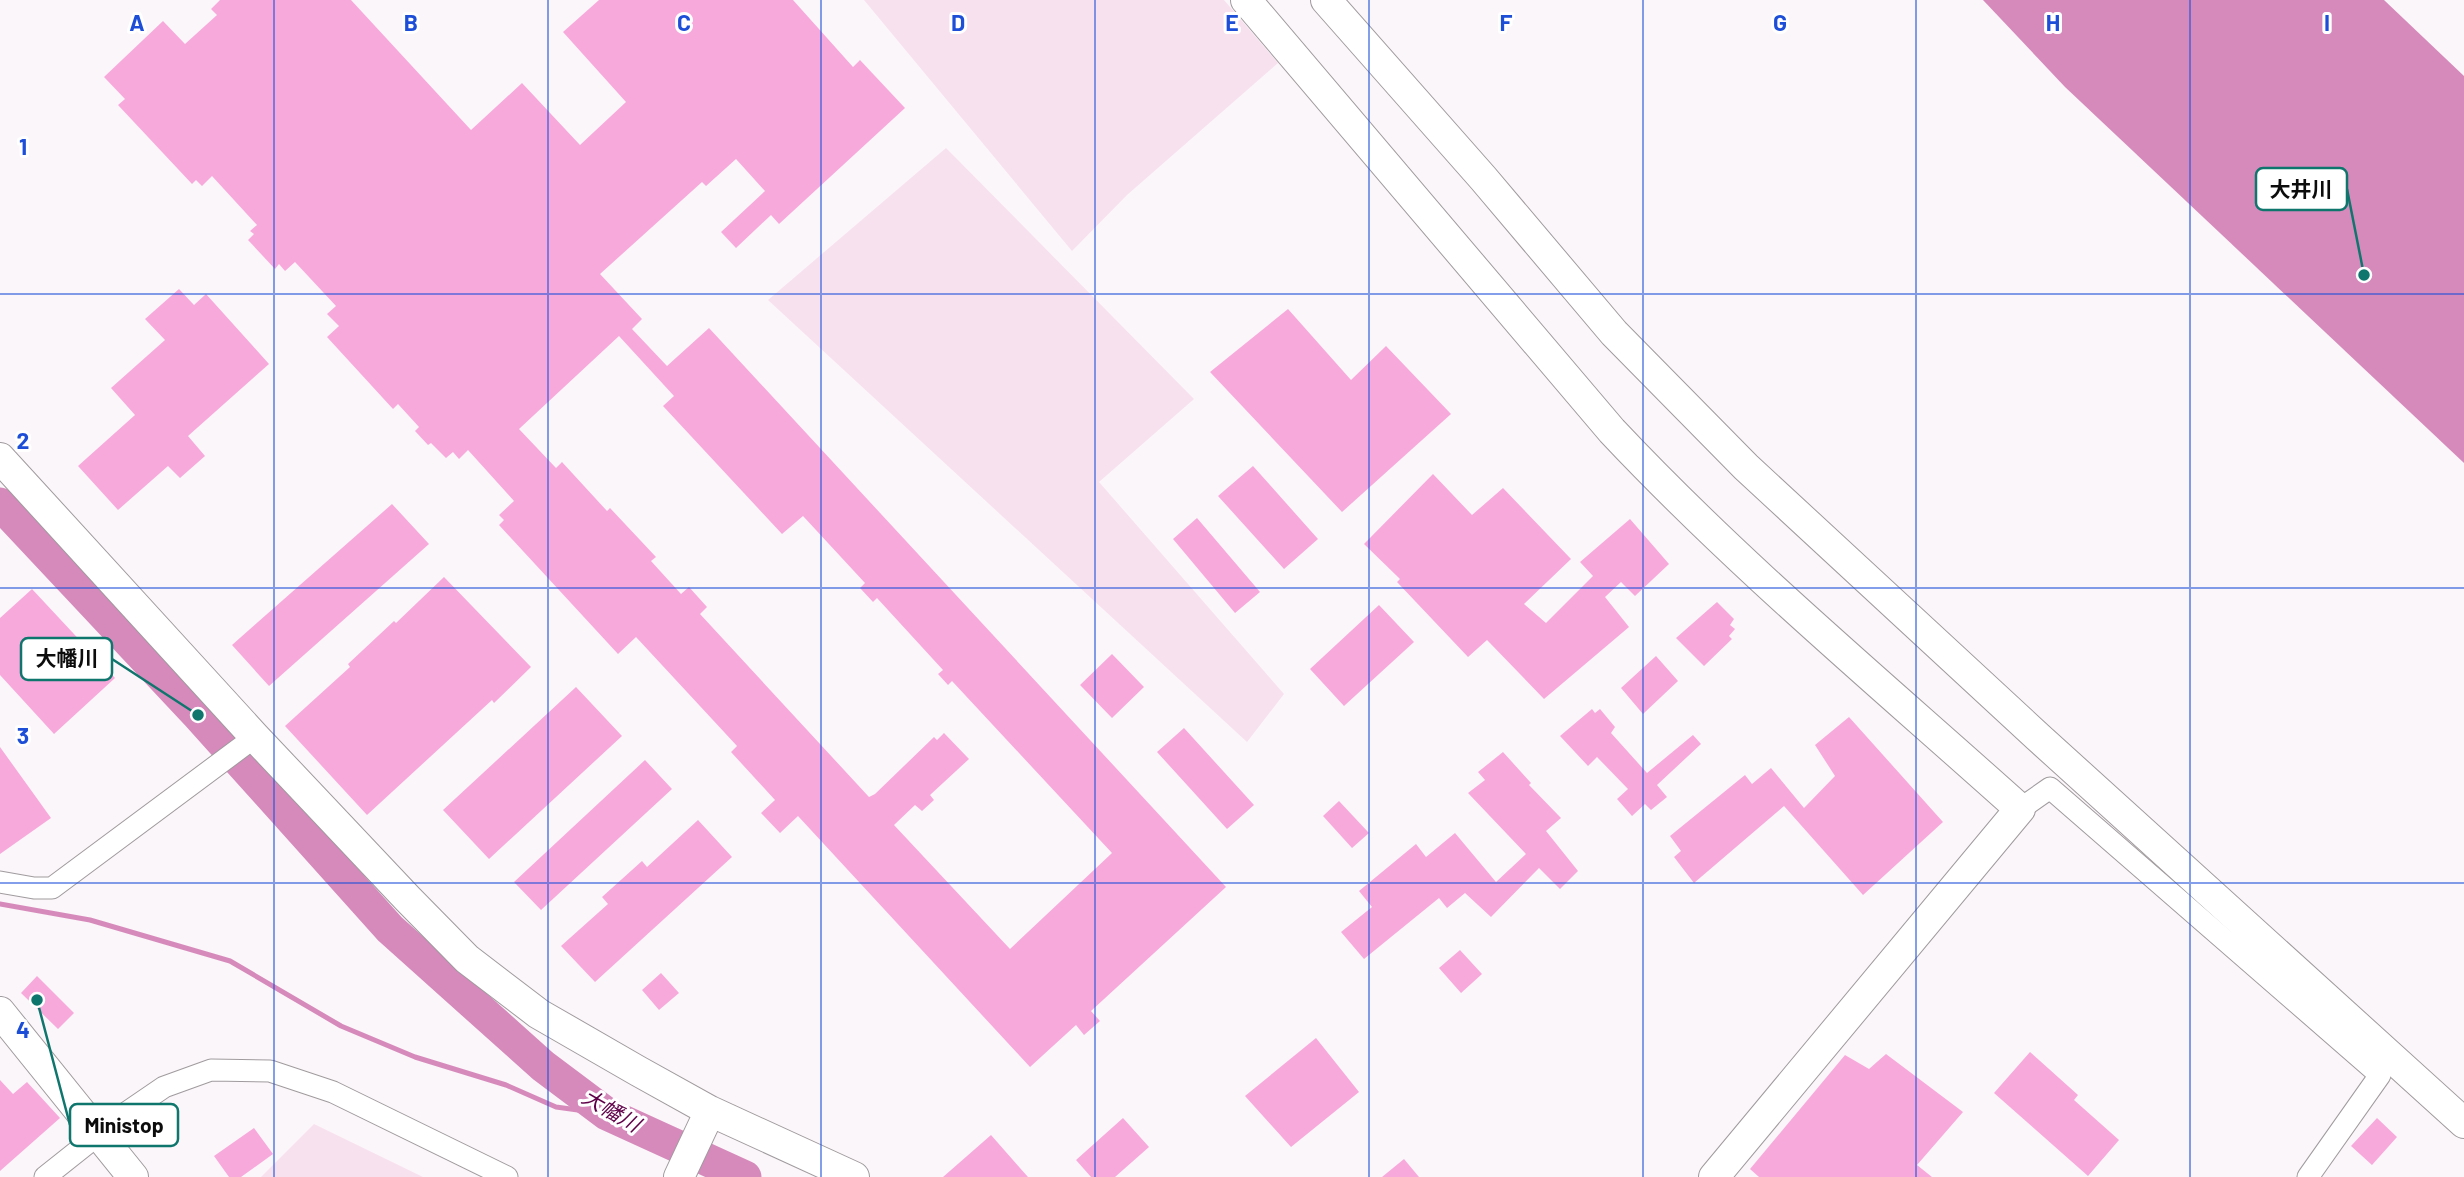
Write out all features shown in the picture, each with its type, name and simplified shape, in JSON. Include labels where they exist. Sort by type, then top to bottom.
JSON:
[{"type":"street","points":[[1247,0],[1585,399],[1655,476],[1712,532],[2020,809]]},
{"type":"street","points":[[1326,0],[1483,178],[1614,333],[1746,467],[2028,728],[2464,1123]]},
{"type":"street","points":[[0,458],[255,737],[467,958],[539,1014],[710,1111],[854,1177]]},
{"type":"street","points":[[0,882],[52,888],[255,737]]},
{"type":"street","points":[[1714,1177],[2020,809],[2050,788],[2380,1075],[2308,1177]]},
{"type":"street","points":[[0,1012],[133,1177]]},
{"type":"street","points":[[45,1177],[164,1087],[211,1070],[271,1071],[333,1092],[506,1177]]},
{"type":"street","points":[[679,1177],[710,1111]]},
{"type":"shaded area","points":[[864,0],[1224,0],[1278,63],[1127,195],[1072,251]]},
{"type":"shaded area","points":[[1983,0],[2384,0],[2464,76],[2464,463],[2065,87]]},
{"type":"shaded area","points":[[946,148],[1194,399],[1099,482],[1284,694],[1247,742],[768,300]]},
{"type":"shaded area","points":[[314,1124],[423,1177],[261,1177]]},
{"type":"building","points":[[220,0],[351,0],[471,130],[522,83],[580,145],[626,102],[563,32],[599,0],[793,0],[853,67],[860,60],[905,108],[779,224],[771,215],[736,248],[721,232],[765,191],[736,159],[706,186],[702,182],[600,274],[642,319],[632,329],[667,366],[709,328],[1226,887],[1091,1011],[1100,1021],[1084,1035],[1076,1025],[1030,1067],[798,816],[780,833],[761,813],[775,800],[731,752],[737,746],[636,637],[618,654],[499,525],[504,520],[499,515],[514,501],[468,450],[459,459],[453,452],[446,458],[431,443],[428,445],[415,431],[419,427],[398,404],[393,409],[327,337],[339,326],[327,314],[336,306],[295,262],[285,271],[279,264],[275,269],[248,240],[254,234],[250,231],[257,225],[212,176],[202,186],[196,180],[192,184],[118,105],[125,99],[104,77],[163,21],[185,44],[217,15],[211,9]],"holes":[[[619,336],[674,396],[663,406],[782,534],[803,516],[865,583],[860,588],[873,602],[877,598],[943,670],[938,674],[948,685],[952,681],[1112,853],[1010,949],[894,825],[915,805],[922,811],[934,800],[930,795],[969,759],[944,733],[937,740],[934,737],[869,797],[700,614],[707,607],[689,587],[681,594],[651,561],[656,557],[610,508],[607,511],[562,462],[556,468],[519,429]]]},
{"type":"building","points":[[179,289],[194,305],[206,294],[269,364],[188,436],[205,456],[180,478],[168,466],[118,510],[78,466],[135,415],[111,388],[165,340],[145,319]]},
{"type":"building","points":[[1288,309],[1351,380],[1386,346],[1451,414],[1342,512],[1210,372]]},
{"type":"building","points":[[1253,466],[1318,539],[1284,569],[1218,496]]},
{"type":"building","points":[[1433,474],[1472,515],[1503,488],[1571,559],[1524,604],[1546,623],[1593,576],[1580,562],[1630,519],[1669,564],[1635,596],[1621,582],[1605,597],[1629,627],[1544,699],[1487,640],[1468,657],[1397,582],[1400,579],[1364,544]]},
{"type":"building","points":[[392,504],[429,544],[269,686],[232,645]]},
{"type":"building","points":[[1197,518],[1260,592],[1235,613],[1173,539]]},
{"type":"building","points":[[444,577],[531,667],[367,815],[285,726],[350,667],[348,664]]},
{"type":"building","points":[[32,589],[115,678],[54,734],[0,675],[0,618]]},
{"type":"building","points":[[1717,602],[1734,619],[1730,625],[1735,629],[1729,636],[1732,639],[1704,666],[1676,638]]},
{"type":"building","points":[[1379,605],[1414,642],[1344,706],[1310,669]]},
{"type":"building","points":[[1112,654],[1144,687],[1112,718],[1080,685]]},
{"type":"building","points":[[1656,656],[1678,681],[1643,714],[1621,688]]},
{"type":"building","points":[[576,687],[622,736],[489,859],[443,810]]},
{"type":"building","points":[[1592,709],[1595,713],[1600,709],[1615,727],[1611,733],[1647,773],[1693,735],[1701,744],[1657,785],[1667,797],[1651,810],[1645,804],[1632,816],[1617,799],[1628,789],[1597,757],[1588,766],[1560,736]]},
{"type":"building","points":[[1849,717],[1943,822],[1863,895],[1784,806],[1694,883],[1674,857],[1681,851],[1670,836],[1745,775],[1752,784],[1771,768],[1804,808],[1835,776],[1815,745]]},
{"type":"building","points":[[1184,728],[1254,805],[1227,829],[1157,752]]},
{"type":"building","points":[[0,747],[51,818],[0,854]]},
{"type":"building","points":[[1503,752],[1531,783],[1529,785],[1561,818],[1546,831],[1578,871],[1560,889],[1539,868],[1491,917],[1465,893],[1447,908],[1439,898],[1364,959],[1341,932],[1372,907],[1359,891],[1416,844],[1426,857],[1455,833],[1496,882],[1526,854],[1468,793],[1485,780],[1478,772]]},
{"type":"building","points":[[645,760],[672,789],[541,910],[514,882]]},
{"type":"building","points":[[1339,801],[1369,833],[1352,848],[1323,816]]},
{"type":"building","points":[[698,820],[732,857],[595,982],[561,946],[608,904],[602,897],[642,861],[647,867]]},
{"type":"building","points":[[1460,950],[1482,974],[1461,993],[1439,968]]},
{"type":"building","points":[[661,973],[679,993],[659,1010],[642,990]]},
{"type":"building","points":[[37,976],[74,1013],[58,1029],[21,993]]},
{"type":"building","points":[[1316,1038],[1359,1092],[1291,1147],[1245,1096]]},
{"type":"building","points":[[2030,1052],[2078,1095],[2074,1100],[2119,1140],[2088,1176],[1994,1093]]},
{"type":"building","points":[[1886,1054],[1963,1112],[1917,1165],[1932,1177],[1759,1177],[1750,1169],[1845,1055],[1869,1069]]},
{"type":"building","points":[[0,1080],[13,1094],[27,1082],[60,1118],[0,1171]]},
{"type":"building","points":[[1123,1118],[1149,1147],[1115,1177],[1091,1177],[1076,1160]]},
{"type":"building","points":[[2377,1118],[2397,1137],[2372,1165],[2351,1146]]},
{"type":"building","points":[[254,1128],[273,1154],[241,1177],[229,1177],[214,1156]]},
{"type":"building","points":[[991,1135],[1028,1177],[943,1177]]},
{"type":"building","points":[[1404,1159],[1419,1177],[1382,1177]]},
{"type":"waterway","name":"大幡川","points":[[0,504],[198,715],[390,929],[543,1066],[607,1114],[745,1177]]},
{"type":"waterway","points":[[0,904],[90,920],[230,961],[341,1026],[415,1057],[506,1085],[556,1107],[607,1114]]},
{"type":"place","name":"大井川","points":[[2364,275]]},
{"type":"place","name":"大幡川","points":[[198,715]]},
{"type":"place","name":"Ministop","points":[[37,1000]]}]
